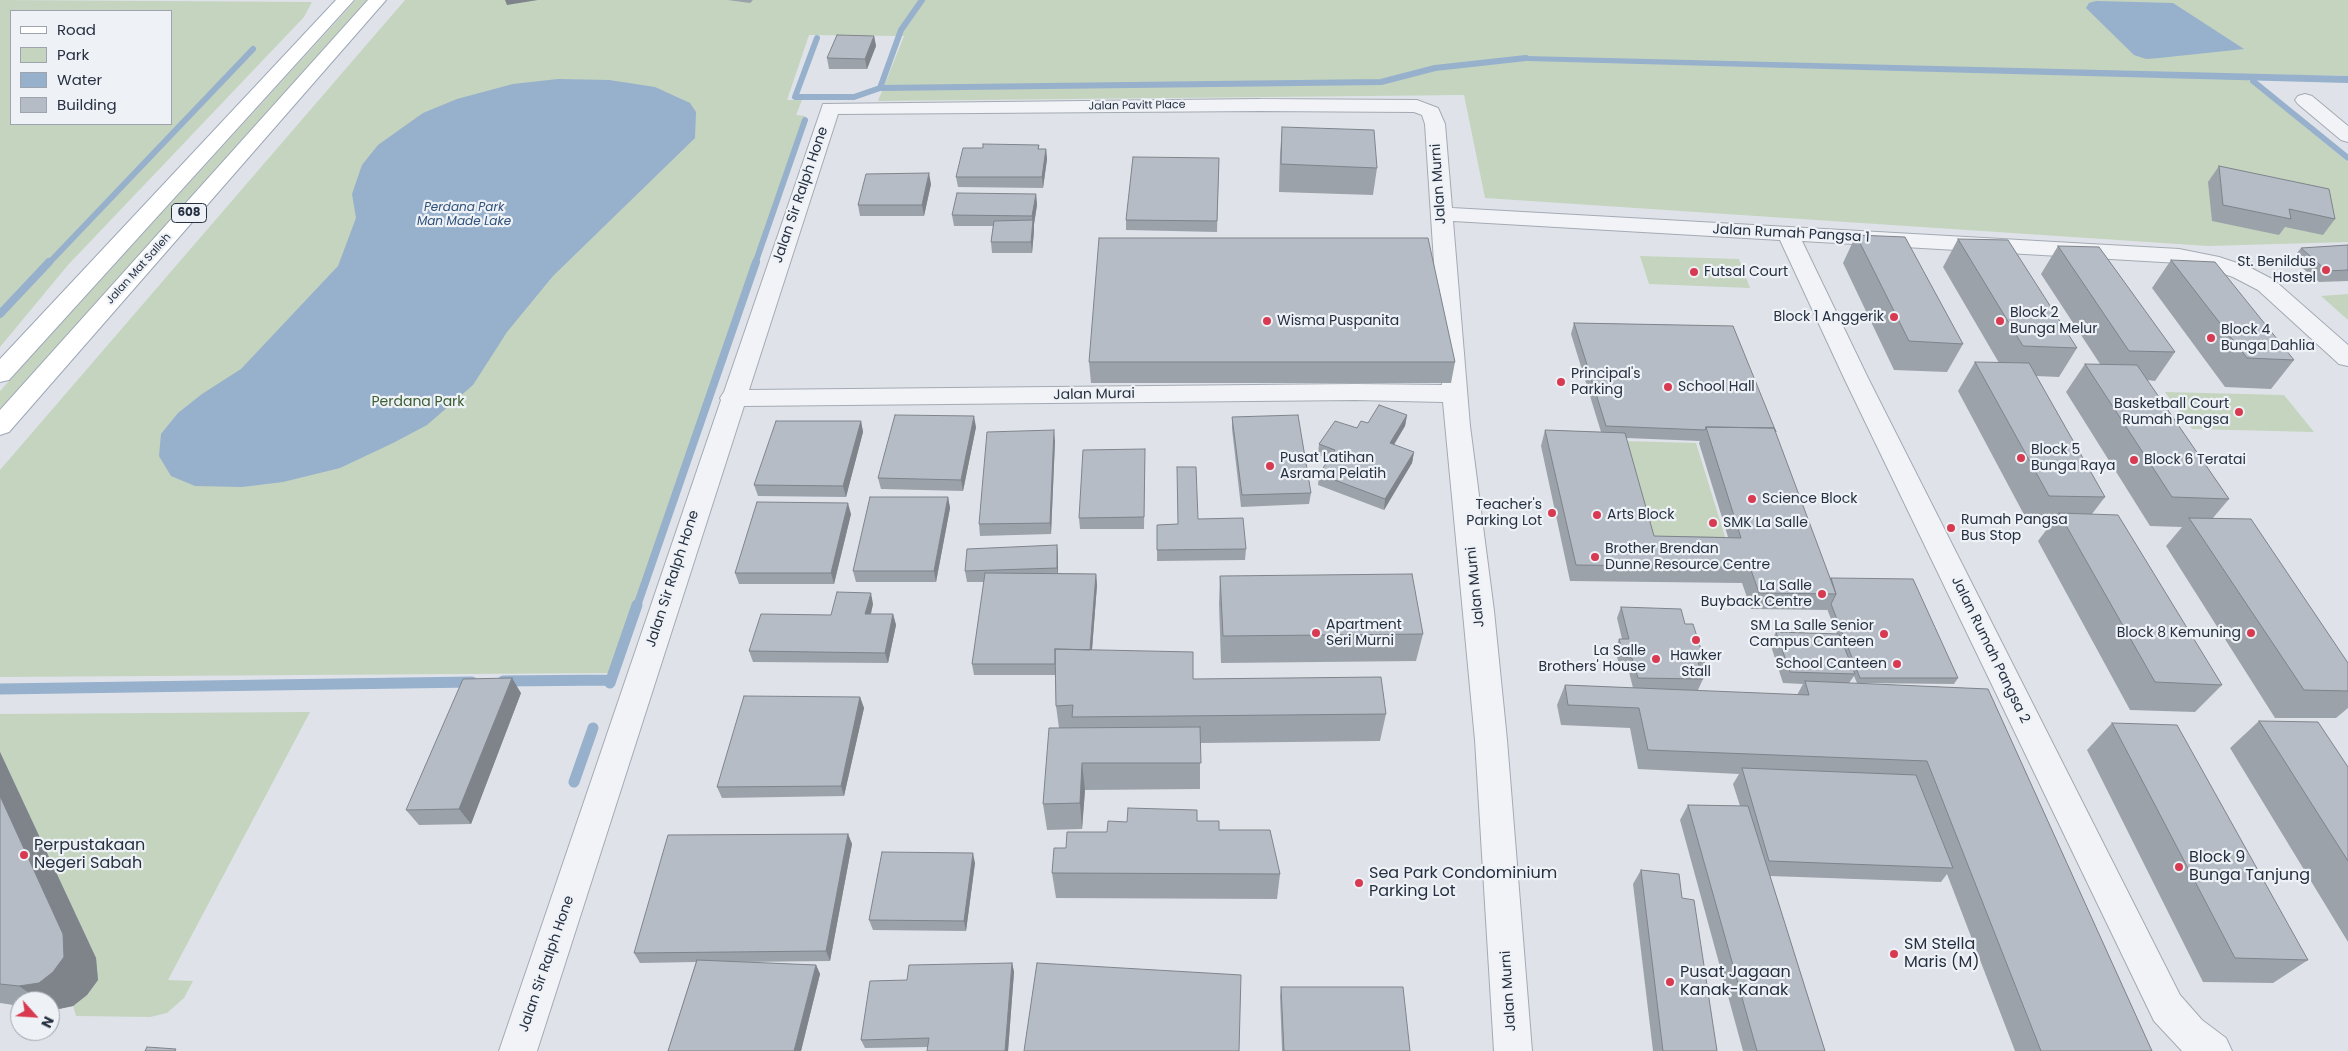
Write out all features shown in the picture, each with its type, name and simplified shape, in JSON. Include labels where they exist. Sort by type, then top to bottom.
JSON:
[{"type":"main road","points":[[322,25],[324,0]]},
{"type":"main road","name":"608","points":[[0,374],[346,0]]},
{"type":"main road","name":"Jalan Mat Salleh","points":[[0,426],[377,0]]},
{"type":"street","points":[[2305,100],[2348,136]]},
{"type":"street","name":"Jalan Pavitt Place","points":[[830,108],[1399,105],[1417,106],[1431,112],[1435,124]]},
{"type":"street","name":"Jalan Sir Ralph Hone","points":[[518,1051],[732,398],[830,108]]},
{"type":"street","name":"Jalan Murni","points":[[1435,124],[1457,426],[1479,611],[1491,740],[1513,1051]]},
{"type":"street","name":"Jalan Rumah Pangsa 1","points":[[1441,214],[2179,256],[2211,262],[2240,272],[2266,285],[2348,358]]},
{"type":"street","name":"Jalan Rumah Pangsa 2","points":[[1788,234],[1856,378],[2167,1008],[2189,1033],[2213,1051]]},
{"type":"street","name":"Jalan Murai","points":[[732,398],[1354,392],[1455,394]]},
{"type":"green space","points":[[0,0],[312,2],[304,17],[68,265],[0,347]]},
{"type":"green space","points":[[356,0],[367,0],[0,409],[0,391]]},
{"type":"green space","name":"Perdana Park","points":[[405,0],[2348,0],[2348,76],[2241,74],[2348,162],[2348,242],[2208,246],[1485,198],[1464,95],[878,101],[904,36],[809,35],[787,100],[802,100],[796,115],[805,116],[611,673],[0,677],[0,470]]},
{"type":"green space","name":"Futsal Court","points":[[1640,256],[1739,259],[1750,288],[1649,284]]},
{"type":"green space","points":[[2348,294],[2348,320],[2321,296]]},
{"type":"green space","name":"Basketball Court Rumah Pangsa","points":[[2165,392],[2284,395],[2314,432],[2192,429]]},
{"type":"green space","points":[[1622,441],[1696,443],[1730,553],[1650,550]]},
{"type":"green space","points":[[310,712],[168,980],[193,981],[184,998],[167,1013],[150,1017],[76,1016],[73,1006],[87,995],[98,980],[96,958],[0,752],[0,714]]},
{"type":"water","points":[[2096,1],[2173,3],[2244,49],[2146,59],[2134,55],[2086,8],[2089,3]]},
{"type":"water","points":[[1525,56],[2348,76],[2348,83],[1528,61]]},
{"type":"water","name":"Perdana Park Man Made Lake","points":[[558,79],[609,80],[655,87],[690,103],[696,112],[695,138],[553,276],[507,332],[473,385],[427,425],[340,468],[283,482],[242,487],[195,486],[171,476],[159,456],[161,434],[178,413],[202,394],[241,369],[338,266],[356,218],[352,194],[362,165],[378,145],[423,113],[457,99],[513,84]]},
{"type":"building","points":[[837,35],[874,36],[865,59],[827,58]]},
{"type":"building","points":[[1282,127],[1374,130],[1377,168],[1281,164]]},
{"type":"building","points":[[983,144],[1039,145],[1038,149],[1046,149],[1042,177],[956,177],[963,148],[983,148]]},
{"type":"building","points":[[1133,157],[1219,158],[1217,221],[1126,220]]},
{"type":"building","points":[[2219,166],[2329,189],[2335,219],[2289,209],[2291,219],[2223,205]]},
{"type":"building","points":[[929,173],[922,205],[858,205],[866,174]]},
{"type":"building","points":[[957,193],[1036,194],[1032,216],[952,215]]},
{"type":"building","points":[[1033,220],[1031,242],[991,242],[994,221]]},
{"type":"building","points":[[1856,235],[1905,237],[1963,344],[1909,341]]},
{"type":"building","name":"Wisma Puspanita","points":[[1099,238],[1428,238],[1455,362],[1089,362]]},
{"type":"building","points":[[1958,239],[2008,240],[2077,348],[2023,346]]},
{"type":"building","points":[[2348,245],[2348,270],[2327,271],[2301,248]]},
{"type":"building","points":[[2058,246],[2099,247],[2175,352],[2129,351]]},
{"type":"building","points":[[2171,260],[2215,262],[2294,360],[2247,358]]},
{"type":"building","name":"School Hall","points":[[1574,323],[1733,326],[1776,432],[1774,428],[1706,427],[1705,430],[1606,426]]},
{"type":"building","points":[[1975,362],[2029,363],[2105,497],[2049,496]]},
{"type":"building","points":[[2085,364],[2137,365],[2229,499],[2172,497]]},
{"type":"building","points":[[1379,405],[1407,415],[1390,443],[1414,452],[1385,499],[1319,474],[1335,450],[1319,444],[1335,421],[1357,428],[1361,421],[1368,423]]},
{"type":"building","points":[[895,415],[974,416],[961,480],[878,478]]},
{"type":"building","name":"Pusat Latihan Asrama Pelatih","points":[[1298,415],[1311,493],[1242,495],[1232,417]]},
{"type":"building","points":[[776,421],[861,421],[843,486],[754,485]]},
{"type":"building","points":[[1706,427],[1774,428],[1836,594],[1759,593],[1750,567],[1576,565],[1545,430],[1625,433],[1654,536],[1741,538]]},
{"type":"building","points":[[1054,430],[1050,523],[979,524],[987,432]]},
{"type":"building","points":[[1145,449],[1144,517],[1079,518],[1083,450]]},
{"type":"building","points":[[1177,467],[1196,467],[1198,519],[1243,518],[1246,549],[1157,550],[1157,525],[1178,524]]},
{"type":"building","points":[[870,497],[948,497],[934,571],[853,571]]},
{"type":"building","points":[[757,502],[848,503],[831,573],[735,573]]},
{"type":"building","points":[[2059,513],[2118,515],[2222,685],[2155,682]]},
{"type":"building","points":[[2189,518],[2251,519],[2348,663],[2348,691],[2304,690]]},
{"type":"building","points":[[1057,545],[1057,568],[965,571],[967,549]]},
{"type":"building","points":[[985,573],[1096,574],[1090,650],[1055,649],[1055,664],[972,664]]},
{"type":"building","points":[[1412,574],[1423,634],[1223,636],[1220,576]]},
{"type":"building","name":"SM La Salle Senior Campus Canteen","points":[[1831,578],[1913,579],[1958,678],[1860,678],[1831,604],[1836,594]]},
{"type":"building","points":[[837,592],[871,593],[865,614],[893,614],[885,653],[749,651],[761,614],[831,615]]},
{"type":"building","name":"La Salle Brothers' House","points":[[1621,607],[1681,609],[1685,624],[1693,624],[1705,662],[1698,662],[1703,679],[1638,678],[1632,658],[1624,657],[1619,639],[1629,639]]},
{"type":"building","points":[[1776,632],[1839,634],[1855,674],[1790,672]]},
{"type":"building","points":[[1055,649],[1193,652],[1193,679],[1381,677],[1386,714],[1072,717],[1073,705],[1056,706]]},
{"type":"building","points":[[512,678],[459,809],[406,810],[463,679]]},
{"type":"building","points":[[1805,681],[1988,689],[2152,1051],[2041,1051],[1927,761],[1648,750],[1639,708],[1568,705],[1565,685],[1809,695]]},
{"type":"building","points":[[744,696],[860,697],[841,786],[717,787]]},
{"type":"building","points":[[2259,721],[2318,722],[2348,767],[2348,861]]},
{"type":"building","points":[[2112,723],[2177,725],[2308,960],[2235,958]]},
{"type":"building","points":[[1200,727],[1201,763],[1082,763],[1080,803],[1043,804],[1049,728]]},
{"type":"building","points":[[1742,768],[1916,775],[1953,868],[1769,861]]},
{"type":"building","points":[[0,796],[63,934],[64,957],[53,972],[39,983],[19,986],[0,984]]},
{"type":"building","points":[[1688,805],[1748,806],[1825,1051],[1757,1051]]},
{"type":"building","points":[[1128,808],[1197,810],[1197,821],[1219,821],[1219,830],[1270,830],[1280,874],[1052,873],[1054,848],[1066,848],[1067,832],[1107,832],[1108,821],[1127,822]]},
{"type":"building","points":[[848,834],[826,951],[634,953],[668,835]]},
{"type":"building","points":[[882,852],[973,853],[964,921],[869,920]]},
{"type":"building","name":"Pusat Jagaan Kanak-Kanak","points":[[1641,870],[1679,874],[1682,898],[1694,900],[1717,1051],[1663,1051]]},
{"type":"building","points":[[697,960],[816,965],[794,1051],[668,1051]]},
{"type":"building","points":[[1012,963],[1005,1051],[927,1051],[929,1038],[861,1040],[870,981],[907,980],[909,965]]},
{"type":"building","points":[[1037,963],[1241,975],[1239,1051],[1024,1051]]},
{"type":"building","points":[[1281,987],[1403,987],[1410,1051],[1284,1051]]},
{"type":"building","points":[[147,1047],[176,1049],[175,1051],[145,1051]]},
{"type":"waterway","points":[[880,88],[901,30],[922,0]]},
{"type":"waterway","points":[[817,38],[795,97],[854,97],[880,88]]},
{"type":"waterway","points":[[48,264],[253,49]]},
{"type":"waterway","points":[[880,88],[1381,82],[1435,68],[1526,58]]},
{"type":"waterway","points":[[2253,81],[2348,158]]},
{"type":"waterway","points":[[755,264],[805,120]]},
{"type":"waterway","points":[[0,314],[49,262]]},
{"type":"waterway","points":[[637,606],[756,262]]},
{"type":"waterway","points":[[610,683],[637,605]]},
{"type":"waterway","points":[[503,681],[611,680]]},
{"type":"waterway","points":[[0,689],[472,682]]},
{"type":"waterway","points":[[574,782],[593,728]]},
{"type":"place","name":"St. Benildus Hostel","points":[[2326,270]]},
{"type":"place","name":"Futsal Court","points":[[1694,272]]},
{"type":"place","name":"Block 1 Anggerik","points":[[1894,317]]},
{"type":"place","name":"Wisma Puspanita","points":[[1267,321]]},
{"type":"place","name":"Block 2 Bunga Melur","points":[[2000,321]]},
{"type":"place","name":"Block 4 Bunga Dahlia","points":[[2211,338]]},
{"type":"place","name":"Principal's Parking","points":[[1561,382]]},
{"type":"place","name":"School Hall","points":[[1668,387]]},
{"type":"place","name":"Basketball Court Rumah Pangsa","points":[[2239,412]]},
{"type":"place","name":"Block 5 Bunga Raya","points":[[2021,458]]},
{"type":"place","name":"Block 6 Teratai","points":[[2134,460]]},
{"type":"place","name":"Pusat Latihan Asrama Pelatih","points":[[1270,466]]},
{"type":"place","name":"Science Block","points":[[1752,499]]},
{"type":"place","name":"Teacher's Parking Lot","points":[[1552,513]]},
{"type":"place","name":"Arts Block","points":[[1597,515]]},
{"type":"place","name":"SMK La Salle","points":[[1713,523]]},
{"type":"place","name":"Rumah Pangsa Bus Stop","points":[[1951,528]]},
{"type":"place","name":"Brother Brendan Dunne Resource Centre","points":[[1595,557]]},
{"type":"place","name":"La Salle Buyback Centre","points":[[1822,594]]},
{"type":"place","name":"Apartment Seri Murni","points":[[1316,633]]},
{"type":"place","name":"Block 8 Kemuning","points":[[2251,633]]},
{"type":"place","name":"SM La Salle Senior Campus Canteen","points":[[1884,634]]},
{"type":"place","name":"Hawker Stall","points":[[1696,640]]},
{"type":"place","name":"La Salle Brothers' House","points":[[1656,659]]},
{"type":"place","name":"School Canteen","points":[[1897,664]]},
{"type":"place","name":"Perpustakaan Negeri Sabah","points":[[24,855]]},
{"type":"place","name":"Block 9 Bunga Tanjung","points":[[2179,867]]},
{"type":"place","name":"Sea Park Condominium Parking Lot","points":[[1359,883]]},
{"type":"place","name":"SM Stella Maris (M)","points":[[1894,954]]},
{"type":"place","name":"Pusat Jagaan Kanak-Kanak","points":[[1670,982]]}]
